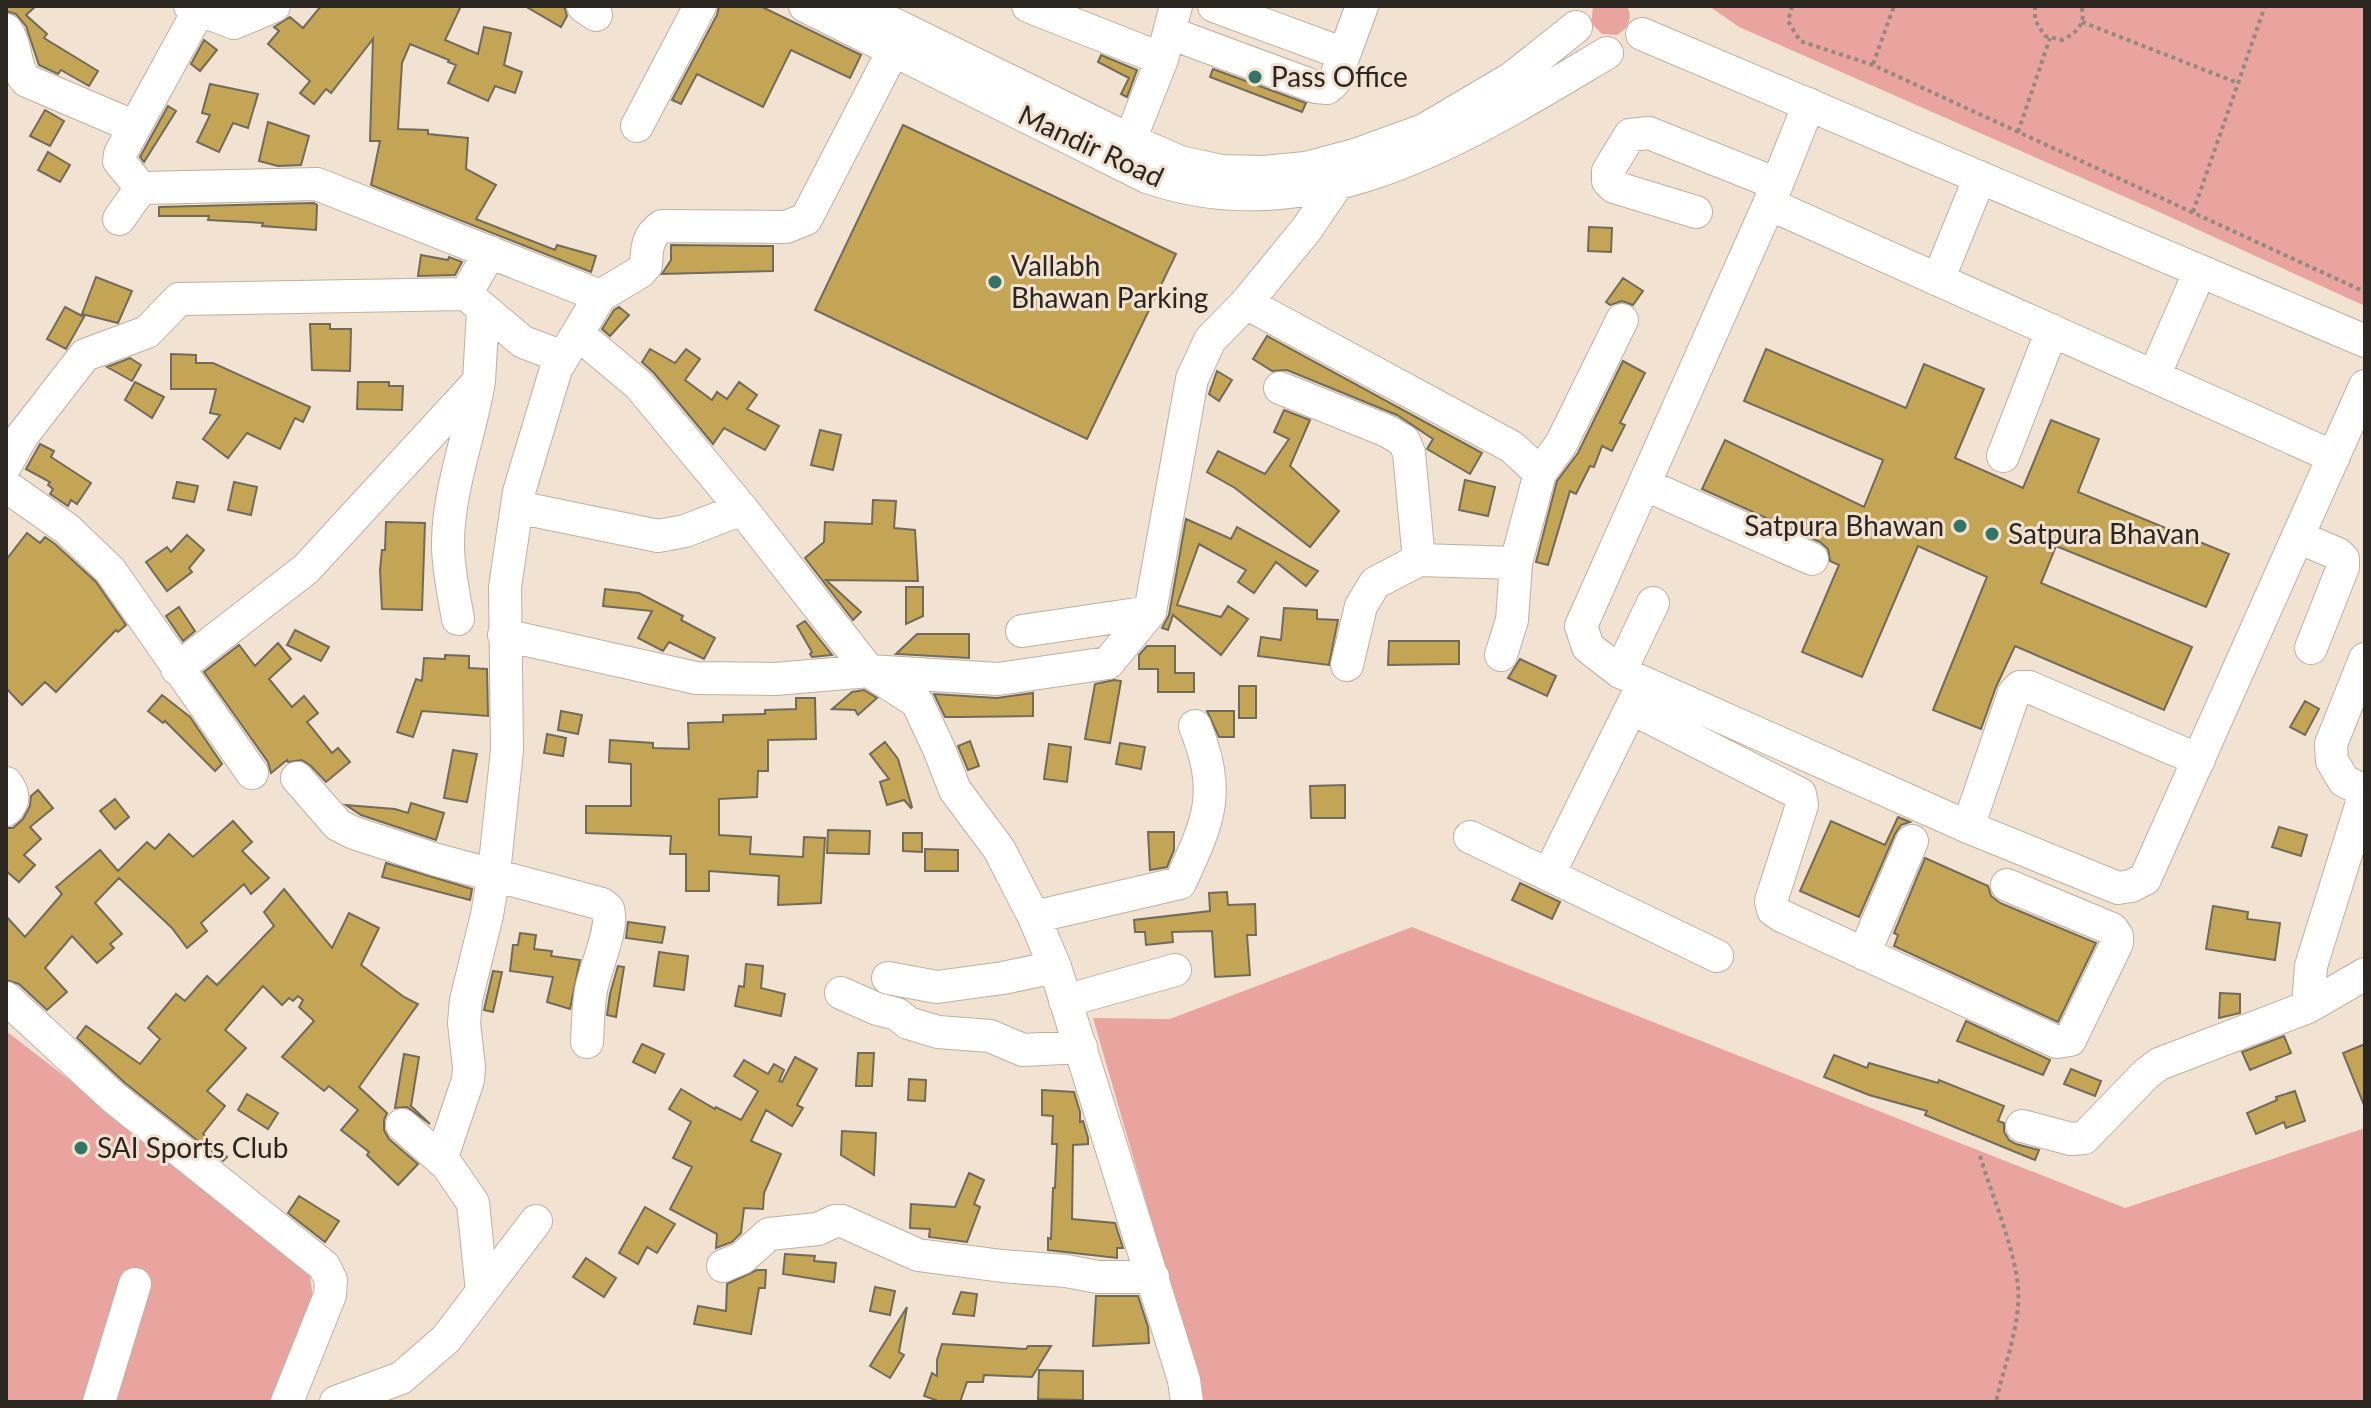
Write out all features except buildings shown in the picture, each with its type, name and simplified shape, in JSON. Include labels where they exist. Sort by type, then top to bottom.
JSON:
[{"type":"street","points":[[141,188],[119,161],[194,8],[234,23],[274,6]]},
{"type":"street","points":[[637,126],[700,6]]},
{"type":"street","name":"Mandir Road","points":[[805,6],[1125,167],[1169,184],[1210,192],[1268,194],[1338,183],[1407,161],[1462,138],[1607,53],[1633,45],[1644,20]]},
{"type":"street","name":"Mandir Road","points":[[857,6],[1180,162],[1201,168],[1264,172],[1306,168],[1355,155],[1446,120],[1512,78],[1576,16]]},
{"type":"street","points":[[1028,6],[1169,33],[1316,87],[1327,88],[1334,82],[1362,6]]},
{"type":"street","points":[[1214,6],[1344,54]]},
{"type":"street","points":[[1576,16],[1582,39],[1593,49],[1607,53]]},
{"type":"street","points":[[1644,20],[1809,104],[2365,341]]},
{"type":"street","points":[[6,30],[13,39],[20,75],[27,81],[135,127]]},
{"type":"street","points":[[1130,140],[1169,33]]},
{"type":"street","points":[[441,1160],[468,1080],[464,1023],[466,1000],[494,873],[507,750],[505,587],[519,492],[551,385],[600,296],[640,272],[646,265],[647,242],[653,232],[662,226],[786,227],[806,219],[894,49]]},
{"type":"street","points":[[1809,104],[1646,485],[1581,626],[1588,647],[1631,688],[1800,794],[1802,805],[1771,901],[1773,910],[2057,1042],[2070,1040],[2117,943],[2117,936],[2112,929],[2007,885]]},
{"type":"street","points":[[1696,212],[1614,187],[1608,181],[1608,171],[1630,135],[1649,133],[1938,280],[2334,457]]},
{"type":"street","points":[[1938,280],[1980,177]]},
{"type":"street","points":[[504,635],[696,678],[775,679],[869,671],[998,679],[1108,663],[1150,612],[1192,379],[1210,340],[1246,303],[1306,230],[1338,183]]},
{"type":"street","points":[[141,188],[317,184],[600,296]]},
{"type":"street","points":[[119,219],[141,188]]},
{"type":"street","points":[[458,619],[447,547],[449,524],[458,462],[472,422],[479,381],[475,302],[490,252]]},
{"type":"street","points":[[2154,376],[2200,271]]},
{"type":"street","points":[[6,465],[14,430],[85,355],[147,332],[179,299],[475,302],[523,342],[571,346],[639,385],[742,509],[869,671],[917,702],[955,790],[999,849],[1034,917],[1055,967],[1153,1277],[1184,1380],[1187,1402]]},
{"type":"street","points":[[1246,303],[1512,447],[1540,473]]},
{"type":"street","points":[[1501,655],[1512,620],[1516,563],[1540,473],[1561,444],[1622,320]]},
{"type":"street","points":[[2003,456],[2052,330]]},
{"type":"street","points":[[177,669],[306,569],[479,381]]},
{"type":"street","points":[[1631,688],[2118,888],[2131,886],[2145,879],[2365,386]]},
{"type":"street","points":[[1280,388],[1387,431],[1404,441],[1409,453],[1419,560]]},
{"type":"street","points":[[1646,485],[1812,559]]},
{"type":"street","points":[[6,486],[67,529],[110,570],[252,773]]},
{"type":"street","points":[[517,507],[658,536],[685,531],[742,509]]},
{"type":"street","points":[[2298,537],[2343,559],[2343,567],[2311,648]]},
{"type":"street","points":[[1347,665],[1361,606],[1375,583],[1419,560],[1516,563]]},
{"type":"street","points":[[1549,874],[1631,688],[1653,603]]},
{"type":"street","points":[[1022,631],[1150,612]]},
{"type":"street","points":[[2308,1007],[2311,966],[2365,792],[2344,781],[2332,761],[2331,744],[2365,659]]},
{"type":"street","points":[[1968,827],[2014,693],[2020,687],[2029,687],[2199,760]]},
{"type":"street","points":[[1034,917],[1180,883],[1204,832],[1211,801],[1207,757],[1195,726]]},
{"type":"street","points":[[297,778],[325,812],[346,829],[437,860],[494,873],[602,904],[608,909],[609,929],[591,990],[587,1042]]},
{"type":"street","points":[[6,783],[13,797],[12,804],[6,810]]},
{"type":"street","points":[[1470,837],[1717,956]]},
{"type":"street","points":[[1864,954],[1912,841]]},
{"type":"street","points":[[888,978],[937,987],[1055,967]]},
{"type":"street","points":[[1065,1001],[1175,970]]},
{"type":"street","points":[[2022,1126],[2071,1139],[2084,1138],[2159,1064],[2308,1007],[2365,974]]},
{"type":"street","points":[[841,993],[897,1014],[908,1023],[938,1032],[990,1036],[1030,1051],[1081,1047]]},
{"type":"street","points":[[6,998],[113,1097],[324,1266],[331,1280],[330,1295],[292,1401]]},
{"type":"street","points":[[402,1125],[441,1160],[473,1203],[482,1292]]},
{"type":"street","points":[[336,1402],[401,1378],[446,1339],[536,1221]]},
{"type":"street","points":[[723,1266],[742,1258],[769,1234],[818,1229],[842,1221],[918,1255],[1098,1277],[1153,1277]]},
{"type":"street","points":[[99,1402],[135,1284]]},
{"type":"path","points":[[1792,6],[1788,21],[1800,41],[1873,65],[2365,292]]},
{"type":"path","points":[[1873,65],[1894,6]]},
{"type":"path","points":[[2035,6],[2035,20],[2045,36],[2062,40],[2075,33],[2082,22],[2081,6]]},
{"type":"path","points":[[2193,212],[2265,6]]},
{"type":"path","points":[[2082,22],[2238,83]]},
{"type":"path","points":[[2018,132],[2050,38]]},
{"type":"path","points":[[1980,1156],[2015,1266],[2018,1288],[2016,1320],[1996,1402]]},
{"type":"shaded area","points":[[1593,6],[1627,6],[1630,19],[1627,26],[1617,35],[1602,34],[1591,23]]},
{"type":"shaded area","points":[[1709,6],[2365,6],[2365,306],[1739,27]]},
{"type":"shaded area","points":[[1412,927],[2125,1208],[2365,1128],[2365,1402],[1204,1402],[1093,1018],[1170,1019]]},
{"type":"shaded area","name":"SAI Sports Club","points":[[6,1031],[308,1264],[315,1310],[284,1402],[6,1402]]},
{"type":"place","name":"Pass Office","points":[[1255,77]]},
{"type":"place","name":"Vallabh Bhawan Parking","points":[[995,282]]},
{"type":"place","name":"Satpura Bhawan","points":[[1960,526]]},
{"type":"place","name":"Satpura Bhavan","points":[[1992,534]]},
{"type":"place","name":"SAI Sports Club","points":[[81,1148]]}]
